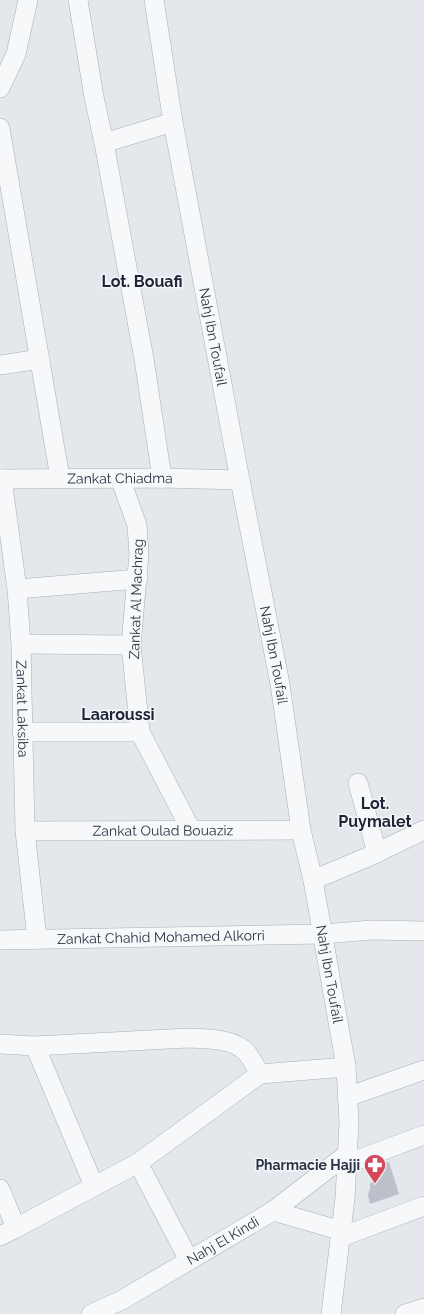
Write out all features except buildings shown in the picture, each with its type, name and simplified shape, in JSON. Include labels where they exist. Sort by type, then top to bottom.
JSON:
[{"type":"street","points":[[0,88],[16,54],[28,0]]},
{"type":"street","points":[[78,0],[94,97],[144,359],[162,478]]},
{"type":"street","name":"Nahj Ibn Toufail","points":[[154,0],[173,122],[280,684],[301,830],[313,880],[346,1067],[348,1123],[345,1198],[331,1314]]},
{"type":"street","points":[[104,143],[173,122]]},
{"type":"street","points":[[0,128],[3,162],[40,359],[60,478]]},
{"type":"street","points":[[0,364],[40,359]]},
{"type":"street","name":"Zankat Al Machrag","points":[[120,478],[137,525],[139,554],[138,579],[131,645],[140,732],[191,830]]},
{"type":"street","name":"Zankat Chiadma","points":[[1,479],[162,478],[240,480]]},
{"type":"street","name":"Zankat Laksiba","points":[[1,479],[17,589],[21,644],[25,831],[37,939]]},
{"type":"street","points":[[17,589],[138,579]]},
{"type":"street","points":[[21,644],[131,645]]},
{"type":"street","points":[[22,732],[140,732]]},
{"type":"street","points":[[358,783],[377,853]]},
{"type":"street","name":"Zankat Oulad Bouaziz","points":[[25,831],[301,830]]},
{"type":"street","points":[[313,880],[377,853],[424,830]]},
{"type":"street","name":"Zankat Chahid Mohamed Alkorri","points":[[0,940],[323,934],[372,930],[424,931]]},
{"type":"street","points":[[0,1044],[35,1046],[188,1038],[213,1039],[234,1044],[246,1052],[260,1074]]},
{"type":"street","points":[[35,1046],[94,1186]]},
{"type":"street","points":[[0,1189],[8,1232],[138,1163],[260,1074],[346,1067]]},
{"type":"street","points":[[347,1097],[424,1070]]},
{"type":"street","name":"Nahj El Kindi","points":[[91,1314],[126,1307],[190,1260],[273,1211],[346,1159],[424,1135]]},
{"type":"street","points":[[138,1163],[190,1260]]},
{"type":"street","points":[[273,1211],[341,1234],[424,1206]]},
{"type":"street","points":[[405,1314],[424,1308]]},
{"type":"place","name":"Pharmacie Hajji","points":[[375,1184]]},
{"type":"district","name":"Lot. Bouafi","points":[[142,281]]},
{"type":"district","name":"Laaroussi","points":[[118,714]]},
{"type":"district","name":"Lot. Puymalet","points":[[375,812]]}]
